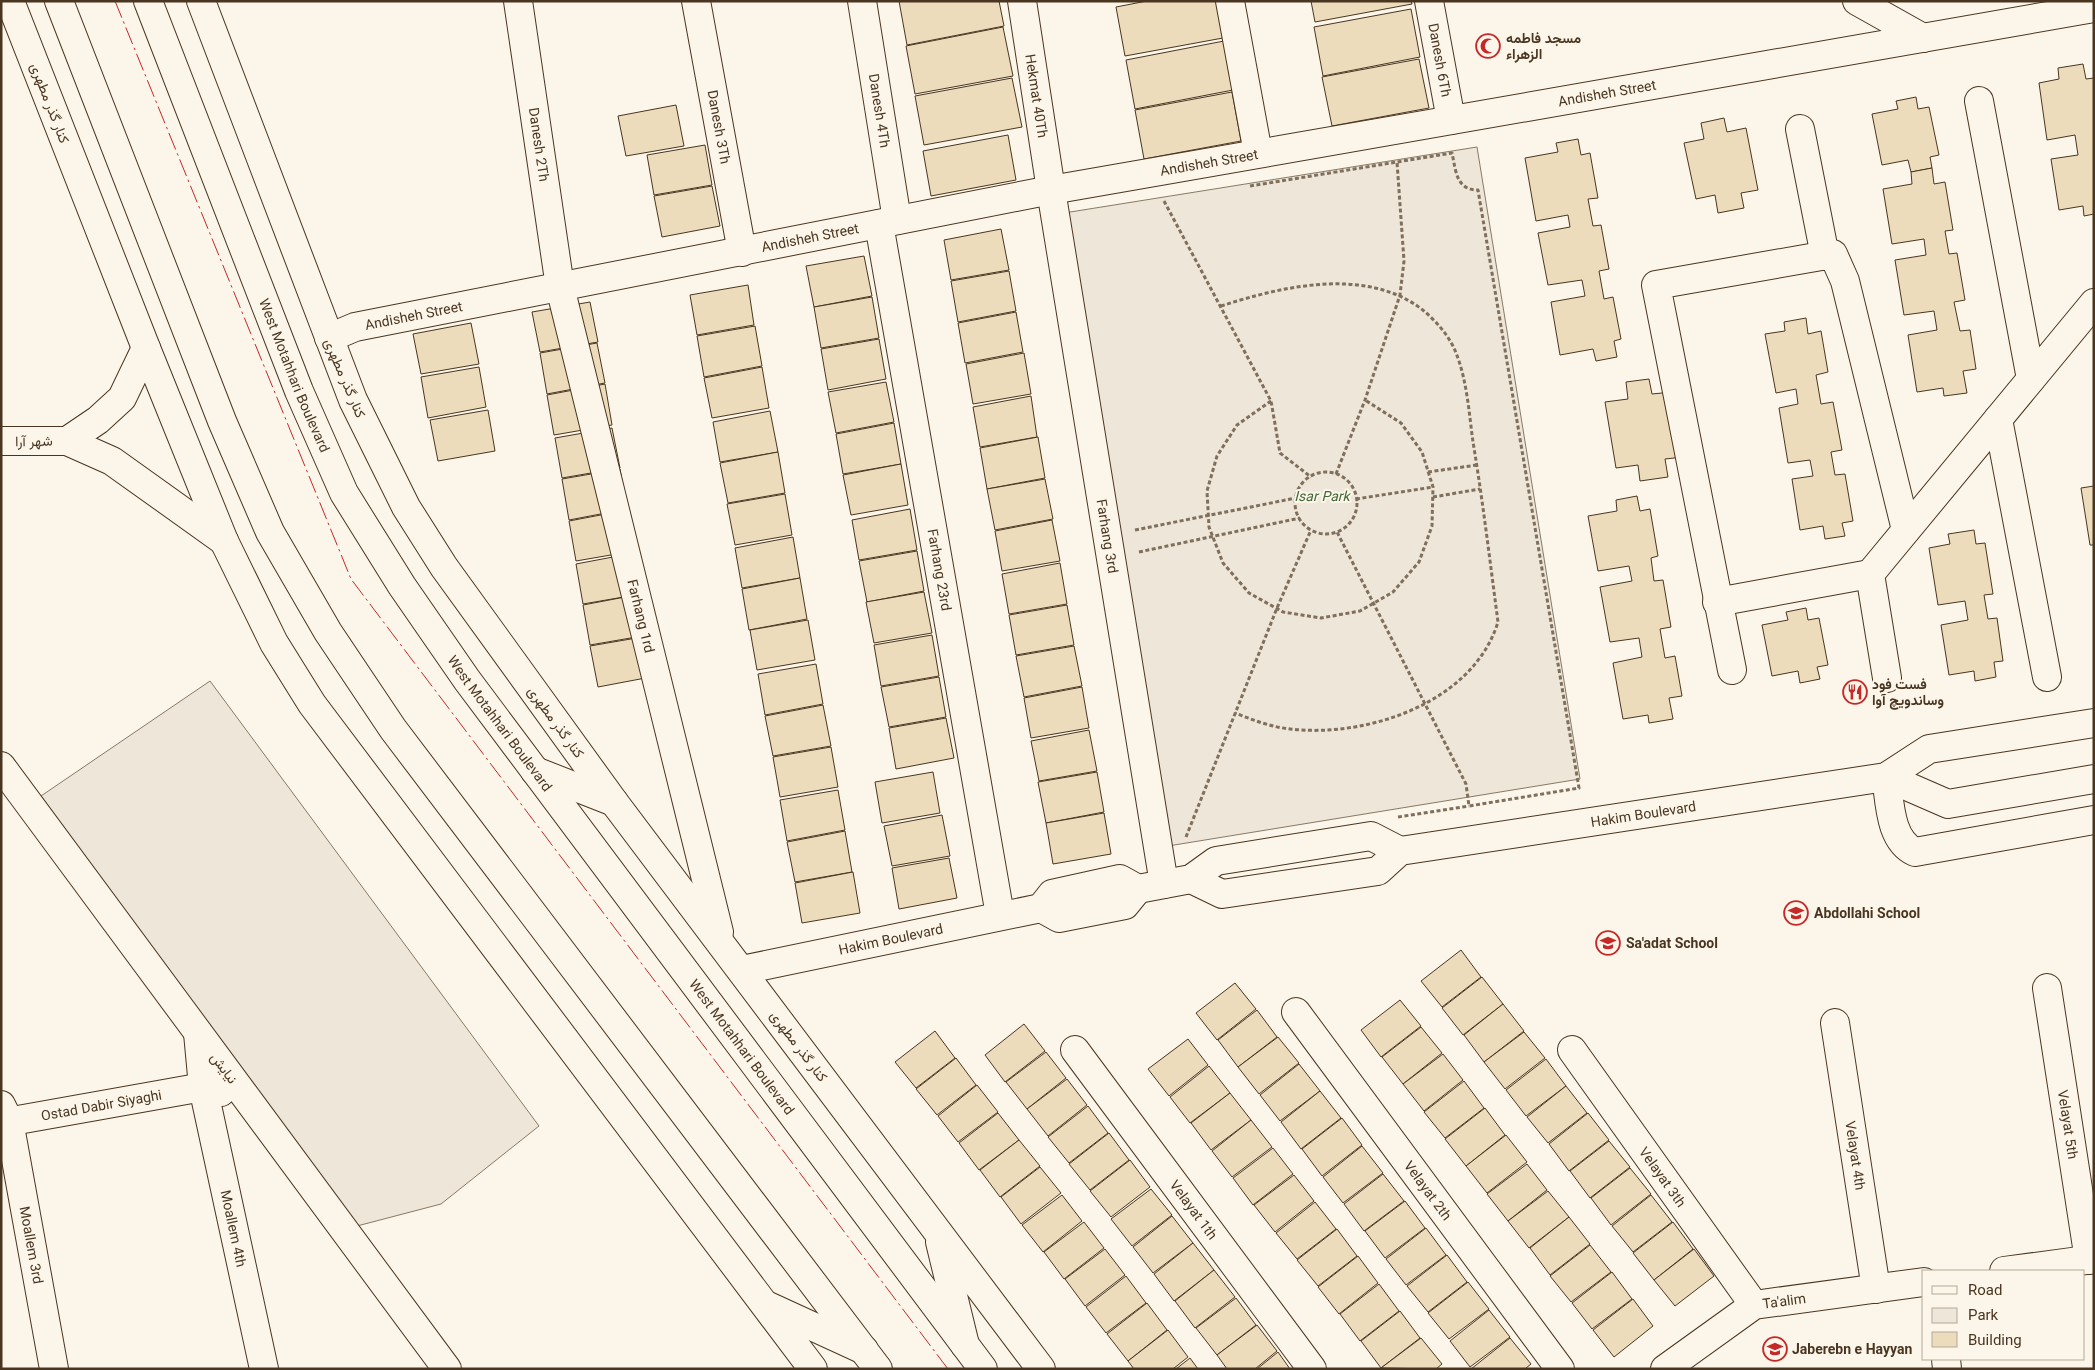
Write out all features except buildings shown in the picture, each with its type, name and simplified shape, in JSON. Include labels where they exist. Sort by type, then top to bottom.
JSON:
[{"type":"street","name":"کنار گذر مطهری","points":[[10,1],[146,348],[224,540],[274,643],[312,704],[813,1369]]},
{"type":"street","points":[[59,1],[222,421],[270,532],[328,632],[394,730],[871,1360]]},
{"type":"street","name":"West Motahhari Boulevard","points":[[148,1],[298,391],[344,493],[407,594],[467,680],[983,1369]]},
{"type":"street","name":"کنار گذر مطهری","points":[[201,1],[353,400],[406,507],[444,567],[614,802],[1041,1369]]},
{"type":"street","name":"Danesh 2Th","points":[[518,1],[560,288]]},
{"type":"street","name":"Danesh 3Th","points":[[696,1],[742,252]]},
{"type":"street","name":"Danesh 4Th","points":[[862,1],[888,222]]},
{"type":"street","name":"Hekmat 40Th","points":[[1022,1],[1051,190]]},
{"type":"street","points":[[1230,1],[1258,153]]},
{"type":"street","name":"Danesh 6Th","points":[[1429,1],[1451,120]]},
{"type":"street","points":[[1857,1],[1923,38]]},
{"type":"street","name":"Andisheh Street","points":[[328,338],[355,327],[1051,190],[1923,38],[2033,10],[2094,8]]},
{"type":"street","points":[[1979,101],[2031,379]]},
{"type":"street","points":[[1800,129],[1825,256]]},
{"type":"street","name":"Farhang 3rd","points":[[1051,190],[1164,884]]},
{"type":"street","name":"Farhang 23rd","points":[[888,222],[1000,915]]},
{"type":"street","points":[[1732,670],[1656,285],[1833,254],[1845,281],[1906,530]]},
{"type":"street","name":"Farhang 1rd","points":[[560,288],[722,943]]},
{"type":"street","points":[[1718,602],[1870,574],[2094,303]]},
{"type":"street","points":[[68,441],[98,420],[122,398],[146,348]]},
{"type":"street","points":[[1998,419],[2047,677]]},
{"type":"street","name":"شهر آرا","points":[[1,441],[68,441]]},
{"type":"street","points":[[68,441],[112,461],[224,540]]},
{"type":"street","points":[[1870,574],[1887,678]]},
{"type":"street","name":"Hakim Boulevard","points":[[742,970],[1041,908],[1059,918],[1125,905],[1138,889],[1191,879],[1216,862],[1371,836],[1400,851],[1886,776],[1929,749],[2094,723]]},
{"type":"street","name":"نيايش","points":[[1,766],[447,1369]]},
{"type":"street","points":[[535,772],[614,802]]},
{"type":"street","points":[[1886,776],[1948,804],[2094,779]]},
{"type":"street","points":[[1886,776],[1895,829],[1901,842],[1908,849],[1915,852],[2094,820]]},
{"type":"street","name":"Velayat 5th","points":[[2047,988],[2091,1260]]},
{"type":"street","name":"Velayat 2th","points":[[1296,1012],[1560,1369]]},
{"type":"street","name":"Velayat 4th","points":[[1835,1023],[1876,1288]]},
{"type":"street","name":"Moallem 4th","points":[[198,1033],[203,1088],[264,1369]]},
{"type":"street","name":"Velayat 1th","points":[[1075,1050],[1312,1369]]},
{"type":"street","name":"Velayat 3th","points":[[1572,1050],[1754,1305]]},
{"type":"street","points":[[203,1088],[247,1099]]},
{"type":"street","name":"Ostad Dabir Siyaghi","points":[[4,1116],[203,1088]]},
{"type":"street","name":"Moallem 3rd","points":[[4,1116],[54,1369]]},
{"type":"street","points":[[937,1231],[965,1345]]},
{"type":"street","points":[[2012,1270],[2091,1260]]},
{"type":"street","name":"Ta'alim","points":[[1665,1369],[1754,1305],[1922,1282]]},
{"type":"street","points":[[765,1305],[871,1360]]},
{"type":"path","points":[[1242,188],[1452,153],[1462,186],[1468,190],[1478,190],[1579,788],[1392,818]]},
{"type":"path","points":[[1336,474],[1365,400],[1400,295],[1404,261],[1397,162]]},
{"type":"path","points":[[1155,202],[1174,199]]},
{"type":"path","points":[[1164,201],[1271,401],[1280,453],[1311,476]]},
{"type":"path","points":[[1221,306],[1266,293],[1320,285],[1366,287],[1400,295],[1420,308],[1436,322],[1455,351],[1462,375],[1477,464],[1498,622],[1488,645],[1464,675],[1455,684],[1407,713],[1374,723],[1320,729],[1280,727],[1235,713]]},
{"type":"path","points":[[1271,401],[1237,425],[1217,456],[1207,491],[1209,527],[1223,563],[1249,593],[1283,612],[1321,618],[1360,611],[1393,592],[1419,562],[1432,526],[1433,487],[1422,452],[1400,423],[1365,400]]},
{"type":"path","points":[[1428,472],[1477,464]]},
{"type":"path","points":[[1328,472],[1336,474],[1351,485],[1356,499],[1356,512],[1352,520],[1337,532],[1328,534],[1311,530],[1297,512],[1296,498],[1304,482],[1311,476],[1328,472]]},
{"type":"path","points":[[1356,499],[1433,487]]},
{"type":"path","points":[[1433,498],[1480,489]]},
{"type":"path","points":[[1133,531],[1296,498]]},
{"type":"path","points":[[1131,554],[1300,518]]},
{"type":"path","points":[[1184,842],[1277,608],[1311,530]]},
{"type":"path","points":[[1337,532],[1372,604],[1466,784],[1469,806]]},
{"type":"green space","name":"Isar Park","points":[[1477,147],[1580,779],[1168,846],[1064,213]]},
{"type":"green space","points":[[210,681],[539,1126],[441,1204],[357,1226],[41,796]]},
{"type":"power","points":[[115,1],[351,579],[948,1369]]},
{"type":"place","name":"مسجد فاطمه الزهراء","points":[[1488,46]]},
{"type":"place","name":"فست فود وساندویچ آوا","points":[[1855,692]]},
{"type":"place","name":"Abdollahi School","points":[[1796,913]]},
{"type":"place","name":"Sa'adat School","points":[[1608,943]]},
{"type":"place","name":"Jaberebn e Hayyan","points":[[1775,1349]]}]
